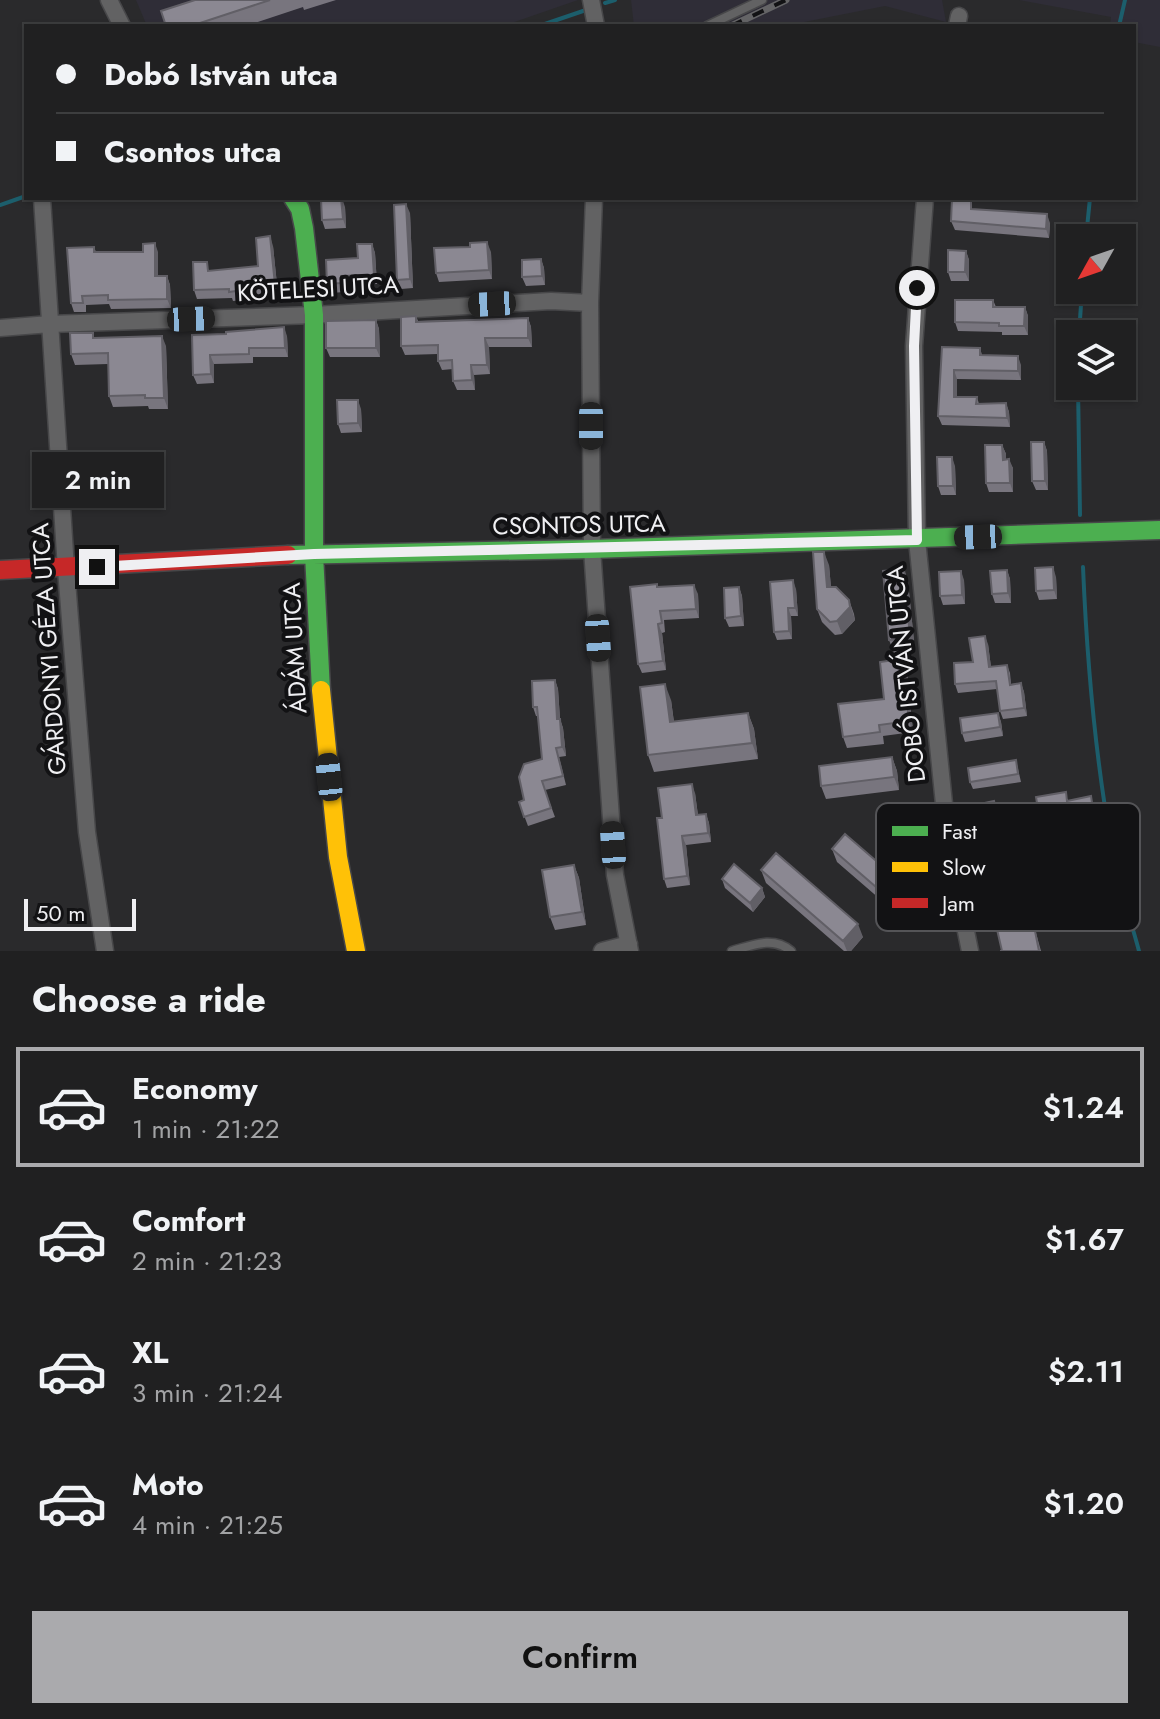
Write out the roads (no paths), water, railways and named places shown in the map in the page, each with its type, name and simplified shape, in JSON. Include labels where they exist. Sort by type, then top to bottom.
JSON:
[{"type":"street","points":[[109,0],[121,24]]},
{"type":"street","points":[[591,0],[596,24]]},
{"type":"street","name":"GÁRDONYI GÉZA UTCA","points":[[42,200],[87,832],[105,951]]},
{"type":"street","name":"ÁDÁM UTCA","points":[[294,200],[300,209],[304,228],[314,315],[314,554],[324,727],[338,857],[356,951]]},
{"type":"street","points":[[594,200],[590,303],[592,549],[615,875],[629,948],[602,951]]},
{"type":"street","name":"DOBÓ ISTVÁN UTCA","points":[[925,200],[914,346],[917,540],[944,803]]},
{"type":"street","name":"KÖTELESI UTCA","points":[[0,328],[551,301],[590,303]]},
{"type":"street","name":"CSONTOS UTCA","points":[[0,570],[314,554],[917,540],[1160,530]]},
{"type":"street","name":"DOBÓ ISTVÁN UTCA","points":[[966,931],[970,951]]},
{"type":"lane","points":[[711,24],[762,0]]},
{"type":"lane","points":[[732,951],[779,943],[791,951]]},
{"type":"waterway","points":[[605,3],[615,0]]},
{"type":"waterway","points":[[1119,24],[1125,0]]},
{"type":"waterway","points":[[545,24],[586,10]]},
{"type":"waterway","points":[[0,205],[24,197]]},
{"type":"waterway","points":[[1087,224],[1090,200]]},
{"type":"waterway","points":[[1080,320],[1081,304]]},
{"type":"waterway","points":[[1078,400],[1080,515]]},
{"type":"waterway","points":[[1083,567],[1089,673],[1105,803]]},
{"type":"waterway","points":[[1133,931],[1139,951]]},
{"type":"railway","points":[[735,24],[786,0]]}]
